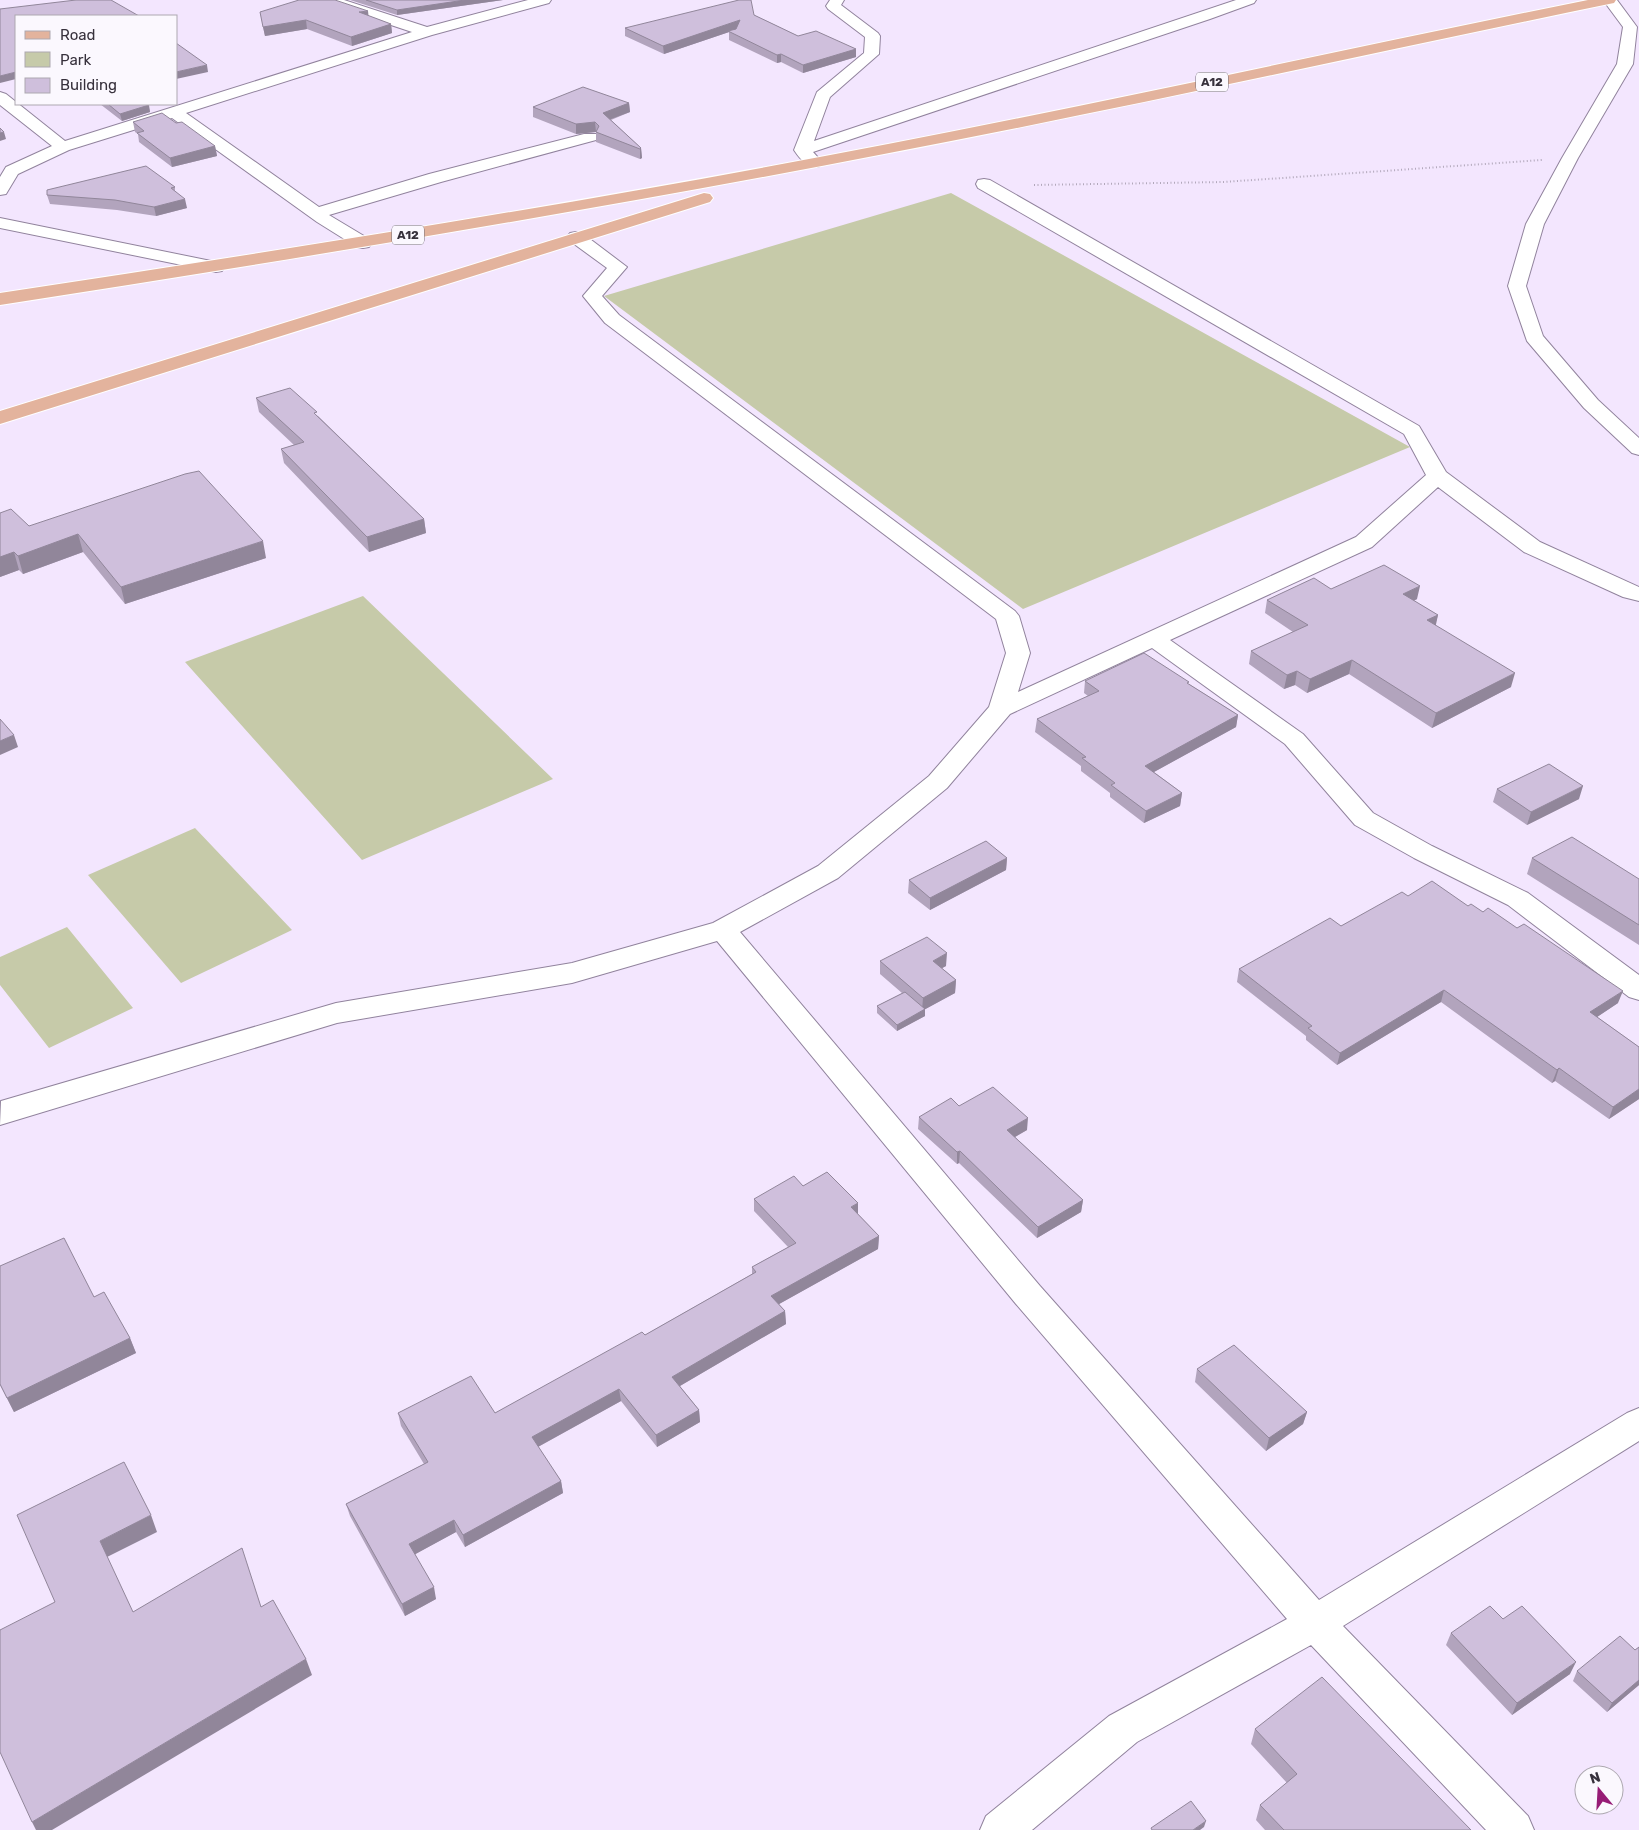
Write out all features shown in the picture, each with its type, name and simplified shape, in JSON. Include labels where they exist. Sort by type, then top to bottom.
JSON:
[{"type":"main road","name":"A12","points":[[0,299],[363,243],[538,222],[710,182],[808,156],[1012,124],[1609,0]]},
{"type":"main road","points":[[538,222],[567,231],[728,190],[808,156]]},
{"type":"main road","points":[[0,418],[710,182]]},
{"type":"main road","points":[[241,324],[484,248]]},
{"type":"main road","points":[[0,401],[194,339]]},
{"type":"street","points":[[330,0],[426,32]]},
{"type":"street","points":[[0,190],[12,171],[63,148],[426,32],[544,0]]},
{"type":"street","points":[[808,156],[823,95],[871,54],[873,36],[832,6],[837,0]]},
{"type":"street","points":[[808,156],[1246,0]]},
{"type":"street","points":[[1609,0],[1630,27],[1625,64],[1570,158],[1535,224],[1517,286],[1534,338],[1591,404],[1639,450]]},
{"type":"street","points":[[0,98],[63,148]]},
{"type":"street","points":[[174,112],[316,213],[363,243]]},
{"type":"street","points":[[316,213],[435,178],[590,137]]},
{"type":"street","points":[[984,184],[1412,430],[1437,476],[1532,546],[1630,592],[1639,594]]},
{"type":"street","points":[[0,223],[216,266]]},
{"type":"street","points":[[0,1114],[12,1108],[336,1013],[572,973],[723,930],[828,872],[938,782],[1001,709],[1018,653],[1007,616],[612,319],[592,296],[618,266],[567,231]]},
{"type":"street","points":[[1001,709],[1364,542],[1437,476]]},
{"type":"street","points":[[1154,639],[1294,739],[1364,819],[1423,852],[1518,899],[1639,990]]},
{"type":"street","points":[[723,930],[1028,1295],[1315,1623],[1514,1830]]},
{"type":"street","points":[[1000,1830],[1124,1729],[1315,1623],[1639,1423]]},
{"type":"path","points":[[984,184],[1112,186],[1250,181],[1570,158]]},
{"type":"green space","points":[[951,193],[1410,447],[1023,609],[604,296]]},
{"type":"green space","points":[[363,596],[553,779],[362,860],[185,662]]},
{"type":"green space","points":[[195,828],[292,930],[181,983],[88,875]]},
{"type":"green space","points":[[67,927],[133,1008],[49,1048],[0,985],[0,957]]},
{"type":"building","points":[[76,0],[111,0],[137,15],[15,15],[15,72],[0,76],[0,9]]},
{"type":"building","points":[[299,0],[335,0],[368,11],[359,12],[391,24],[351,37],[306,20],[263,27],[260,12]]},
{"type":"building","points":[[366,0],[465,0],[397,10]]},
{"type":"building","points":[[739,0],[751,0],[754,15],[798,36],[816,31],[856,49],[803,65],[781,54],[777,55],[728,31],[736,29],[740,20],[663,46],[625,28]]},
{"type":"building","points":[[178,44],[207,65],[178,72]]},
{"type":"building","points":[[583,87],[629,103],[603,113],[640,149],[596,132],[599,126],[595,122],[576,124],[533,107]]},
{"type":"building","points":[[109,105],[149,105],[120,114]]},
{"type":"building","points":[[162,113],[176,123],[182,122],[215,146],[170,158],[137,133],[144,131],[133,122]]},
{"type":"building","points":[[146,166],[175,187],[171,188],[185,199],[154,207],[115,200],[47,195],[47,190]]},
{"type":"building","points":[[290,388],[317,412],[314,413],[424,519],[367,537],[281,449],[304,442],[256,398]]},
{"type":"building","points":[[199,471],[263,541],[121,587],[78,534],[18,556],[14,552],[0,557],[0,513],[11,509],[29,526]]},
{"type":"building","points":[[1384,565],[1420,586],[1403,594],[1438,615],[1427,620],[1515,673],[1436,713],[1352,660],[1310,679],[1297,671],[1287,675],[1251,651],[1308,625],[1267,600],[1314,578],[1331,589]]},
{"type":"building","points":[[1144,653],[1238,715],[1145,766],[1182,793],[1146,811],[1111,785],[1115,783],[1082,758],[1086,757],[1037,719],[1099,691],[1085,681]]},
{"type":"building","points":[[0,719],[14,735],[0,741]]},
{"type":"building","points":[[1549,764],[1583,786],[1531,812],[1497,789]]},
{"type":"building","points":[[1572,837],[1639,879],[1639,925],[1532,858]]},
{"type":"building","points":[[986,841],[1007,858],[930,898],[909,880]]},
{"type":"building","points":[[1432,881],[1468,906],[1471,904],[1483,912],[1488,908],[1517,928],[1524,924],[1623,991],[1590,1012],[1639,1047],[1639,1089],[1613,1107],[1444,990],[1340,1053],[1308,1028],[1312,1026],[1239,969],[1330,918],[1341,926],[1402,892],[1408,896]]},
{"type":"building","points":[[927,937],[947,953],[933,961],[956,980],[923,998],[880,961]]},
{"type":"building","points":[[905,992],[925,1009],[897,1025],[877,1006]]},
{"type":"building","points":[[993,1087],[1028,1118],[1007,1130],[1083,1200],[1038,1227],[960,1151],[957,1152],[919,1117],[951,1098],[959,1106]]},
{"type":"building","points":[[827,1172],[858,1203],[851,1207],[879,1236],[771,1296],[785,1311],[672,1377],[699,1410],[656,1435],[619,1389],[532,1437],[561,1481],[463,1535],[454,1520],[409,1544],[434,1587],[402,1604],[346,1504],[428,1462],[398,1413],[471,1376],[495,1413],[642,1332],[645,1335],[756,1272],[752,1267],[796,1243],[754,1199],[794,1176],[803,1186]]},
{"type":"building","points":[[64,1238],[94,1297],[104,1292],[130,1338],[7,1398],[0,1384],[0,1266]]},
{"type":"building","points":[[1234,1345],[1307,1412],[1269,1438],[1197,1369]]},
{"type":"building","points":[[124,1462],[151,1515],[100,1541],[133,1612],[242,1548],[261,1607],[273,1600],[306,1659],[32,1822],[0,1752],[0,1630],[55,1602],[17,1515]]},
{"type":"building","points":[[1490,1606],[1503,1619],[1522,1606],[1576,1662],[1517,1703],[1451,1633]]},
{"type":"building","points":[[1620,1636],[1635,1650],[1639,1647],[1639,1680],[1612,1703],[1577,1671]]},
{"type":"building","points":[[1322,1677],[1471,1830],[1284,1830],[1260,1805],[1297,1774],[1255,1729]]},
{"type":"building","points":[[1191,1801],[1206,1821],[1193,1830],[1152,1830],[1151,1828]]}]
